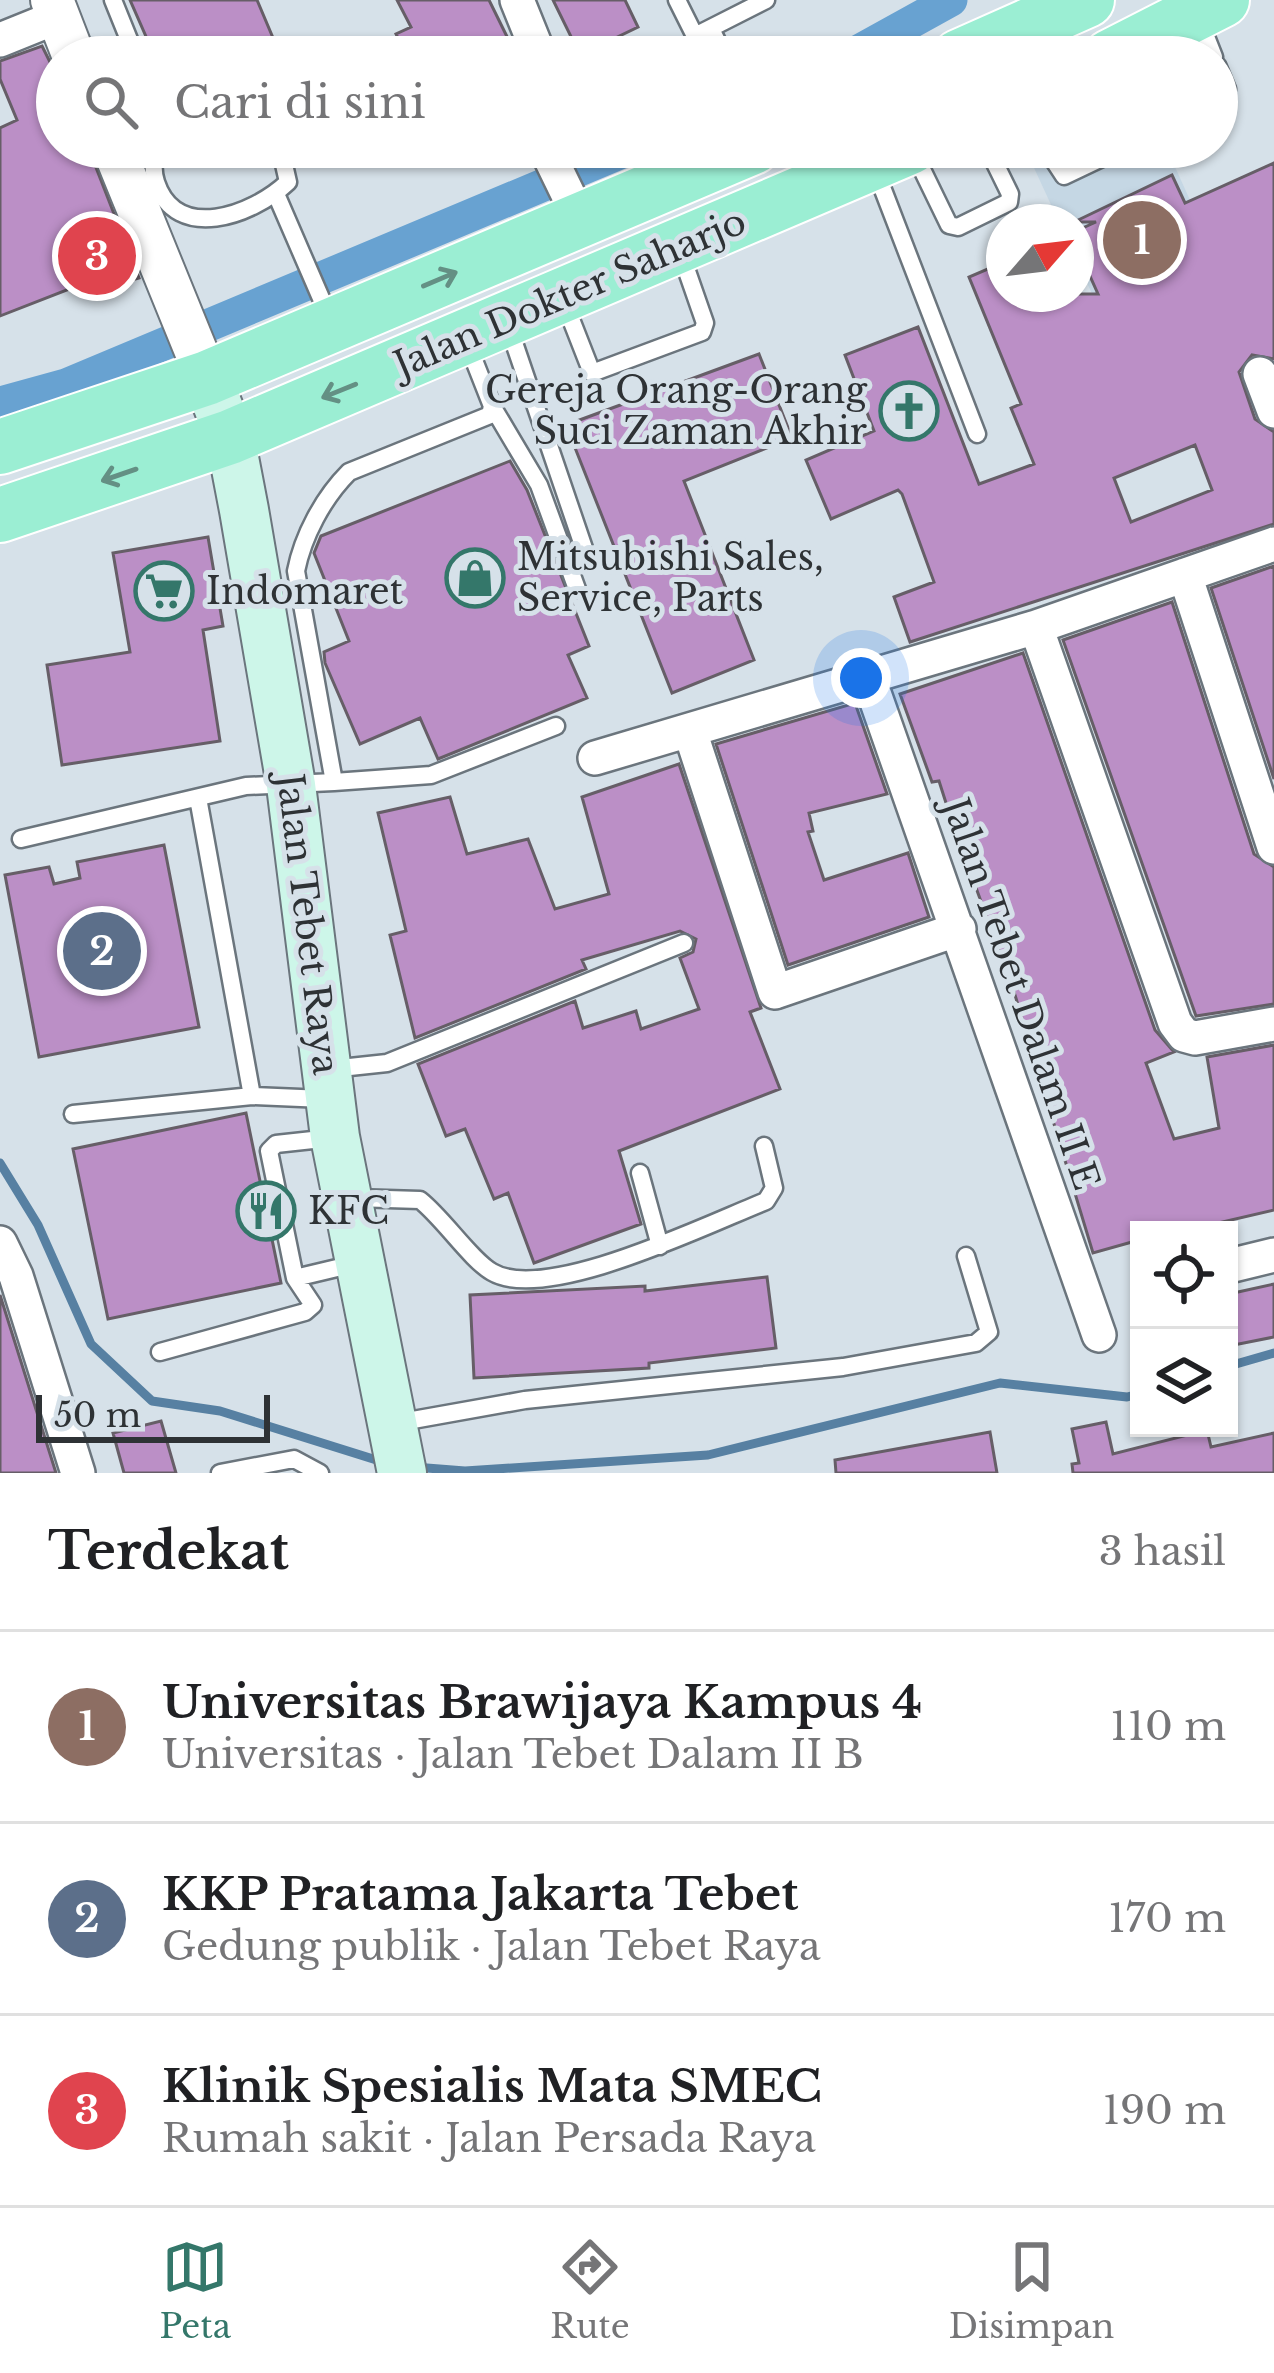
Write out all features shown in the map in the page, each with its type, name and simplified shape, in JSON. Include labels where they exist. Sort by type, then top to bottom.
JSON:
[{"type":"main road","points":[[1006,36],[1087,0]]},
{"type":"main road","points":[[1174,36],[1211,23]]},
{"type":"main road","name":"Jalan Dokter Saharjo","points":[[6,440],[204,368],[326,307],[570,200],[778,168]]},
{"type":"main road","name":"Jalan Dokter Saharjo","points":[[0,515],[230,437],[679,248],[812,168]]},
{"type":"main road","name":"Jalan Tebet Raya","points":[[204,368],[230,437],[312,784],[331,1102],[398,1449]]},
{"type":"street","points":[[517,0],[532,36]]},
{"type":"street","points":[[0,40],[54,8],[65,36]]},
{"type":"street","points":[[122,168],[204,368]]},
{"type":"street","points":[[555,168],[570,200]]},
{"type":"street","points":[[1260,374],[1274,411]]},
{"type":"street","points":[[595,758],[1036,627],[1274,544]]},
{"type":"street","points":[[1185,575],[1274,847]]},
{"type":"street","points":[[1036,627],[1184,1035],[1195,1038],[1274,1024]]},
{"type":"street","name":"Jalan Tebet Dalam II E","points":[[869,679],[1099,1335]]},
{"type":"street","points":[[690,731],[775,992],[959,929]]},
{"type":"street","points":[[0,1244],[16,1276],[78,1473]]},
{"type":"street","points":[[1238,1265],[1274,1255]]},
{"type":"lane","points":[[113,0],[128,36]]},
{"type":"lane","points":[[677,0],[695,36],[766,0]]},
{"type":"lane","points":[[711,29],[714,36]]},
{"type":"lane","points":[[154,168],[166,205],[179,216],[210,219],[276,194],[288,182],[285,168]]},
{"type":"lane","points":[[828,168],[976,434]]},
{"type":"lane","points":[[838,168],[958,227],[1009,202],[997,168]]},
{"type":"lane","points":[[276,194],[295,228],[326,307]]},
{"type":"lane","points":[[562,297],[592,373],[702,332],[705,323],[679,248]]},
{"type":"lane","points":[[312,784],[296,572],[299,552],[334,487],[349,472],[490,415],[486,330]]},
{"type":"lane","points":[[486,330],[589,563]]},
{"type":"lane","points":[[492,406],[538,485],[577,589]]},
{"type":"lane","points":[[21,839],[246,786],[430,775],[556,726]]},
{"type":"lane","points":[[198,798],[252,1096]]},
{"type":"lane","points":[[160,1352],[305,1312],[313,1305],[295,1279],[269,1151],[277,1144],[387,1063],[684,944]]},
{"type":"lane","points":[[73,1114],[252,1096],[331,1102]]},
{"type":"lane","points":[[347,1198],[420,1200],[480,1263],[501,1276],[530,1280],[660,1246],[766,1201],[774,1187],[764,1146]]},
{"type":"lane","points":[[640,1173],[660,1246]]},
{"type":"lane","points":[[398,1449],[525,1400],[821,1370],[976,1343],[989,1332],[966,1256]]},
{"type":"lane","points":[[295,1279],[359,1263]]},
{"type":"lane","points":[[220,1473],[294,1459],[320,1473]]},
{"type":"shaded area","points":[[1034,168],[1175,168],[1236,302],[1122,359],[1094,298],[1094,204],[1051,204]]},
{"type":"building","points":[[130,0],[257,0],[272,36],[146,36]]},
{"type":"building","points":[[397,0],[489,0],[507,36],[397,36],[411,27]]},
{"type":"building","points":[[553,0],[625,0],[638,27],[619,36],[571,36]]},
{"type":"building","points":[[36,48],[36,168],[96,168],[139,278],[85,293],[82,284],[0,316],[0,128],[17,120],[0,79],[0,61]]},
{"type":"building","points":[[1274,163],[1274,359],[1252,355],[1239,372],[1255,419],[1274,432],[1274,524],[910,642],[894,597],[934,582],[902,494],[898,490],[831,519],[806,460],[874,431],[845,355],[918,327],[979,484],[1034,464],[1011,408],[1021,404],[969,277],[986,270],[986,312],[1094,312],[1094,294],[1098,294],[1094,212],[1172,175],[1185,203]],"holes":[[[1195,445],[1212,490],[1131,522],[1114,478]]]},
{"type":"building","points":[[759,354],[792,438],[684,481],[754,660],[672,693],[566,425]]},
{"type":"building","points":[[510,461],[527,490],[589,646],[568,655],[587,698],[438,759],[420,718],[360,744],[325,663],[324,652],[349,641],[314,553],[321,536]]},
{"type":"building","points":[[208,537],[223,626],[203,630],[220,741],[62,765],[47,665],[130,652],[113,553]]},
{"type":"building","points":[[1274,566],[1274,779],[1211,588]]},
{"type":"building","points":[[1172,602],[1254,854],[1274,867],[1274,1004],[1196,1016],[1063,640]]},
{"type":"building","points":[[1023,653],[1155,1030],[1174,1052],[1146,1063],[1174,1139],[1219,1128],[1207,1057],[1274,1045],[1274,1210],[1227,1221],[1130,1221],[1130,1243],[1093,1253],[1015,995],[967,863],[962,865],[939,781],[932,782],[900,694]]},
{"type":"building","points":[[855,703],[887,794],[809,813],[813,831],[808,832],[824,880],[908,853],[929,917],[788,965],[716,744]]},
{"type":"building","points":[[679,764],[761,1008],[750,1012],[780,1089],[619,1151],[641,1224],[534,1263],[508,1193],[494,1199],[465,1129],[446,1136],[418,1064],[575,1001],[583,1028],[636,1011],[641,1029],[699,1009],[680,958],[693,952],[696,939],[680,931],[582,960],[586,969],[415,1038],[390,935],[406,931],[378,813],[450,797],[467,854],[528,839],[555,909],[609,894],[582,797]]},
{"type":"building","points":[[164,845],[199,1027],[39,1057],[5,875],[49,867],[54,884],[80,878],[77,862]]},
{"type":"building","points":[[246,1113],[281,1283],[108,1319],[73,1149]]},
{"type":"building","points":[[767,1277],[776,1348],[649,1363],[649,1368],[474,1378],[470,1295],[645,1286],[645,1291]]},
{"type":"building","points":[[1274,1284],[1274,1337],[1238,1344],[1238,1292]]},
{"type":"building","points":[[0,1295],[56,1473],[0,1473]]},
{"type":"building","points":[[161,1421],[176,1473],[124,1473],[113,1433]]},
{"type":"building","points":[[1106,1422],[1113,1454],[1180,1437],[1209,1437],[1211,1447],[1274,1433],[1274,1473],[1073,1473],[1072,1464],[1079,1463],[1072,1429]]},
{"type":"building","points":[[990,1432],[997,1473],[836,1473],[835,1460]]},
{"type":"waterway","points":[[886,36],[951,0]]},
{"type":"waterway","points":[[0,403],[66,385],[584,168]]},
{"type":"waterway","points":[[0,1163],[38,1225],[91,1344],[152,1401],[220,1411],[386,1463]]},
{"type":"waterway","points":[[1238,1363],[1274,1353]]},
{"type":"waterway","points":[[414,1467],[465,1471],[708,1455],[1000,1383],[1130,1396]]},
{"type":"place","name":"Universitas Brawijaya Kampus 4","points":[[1142,240]]},
{"type":"place","name":"Klinik Spesialis Mata SMEC","points":[[97,256]]},
{"type":"place","name":"Gereja Orang-Orang Suci Zaman Akhir","points":[[909,411]]},
{"type":"place","name":"Mitsubishi Sales, Service, Parts","points":[[475,578]]},
{"type":"place","name":"Indomaret","points":[[164,591]]},
{"type":"place","name":"KKP Pratama Jakarta Tebet","points":[[102,951]]},
{"type":"place","name":"KFC","points":[[266,1211]]}]
